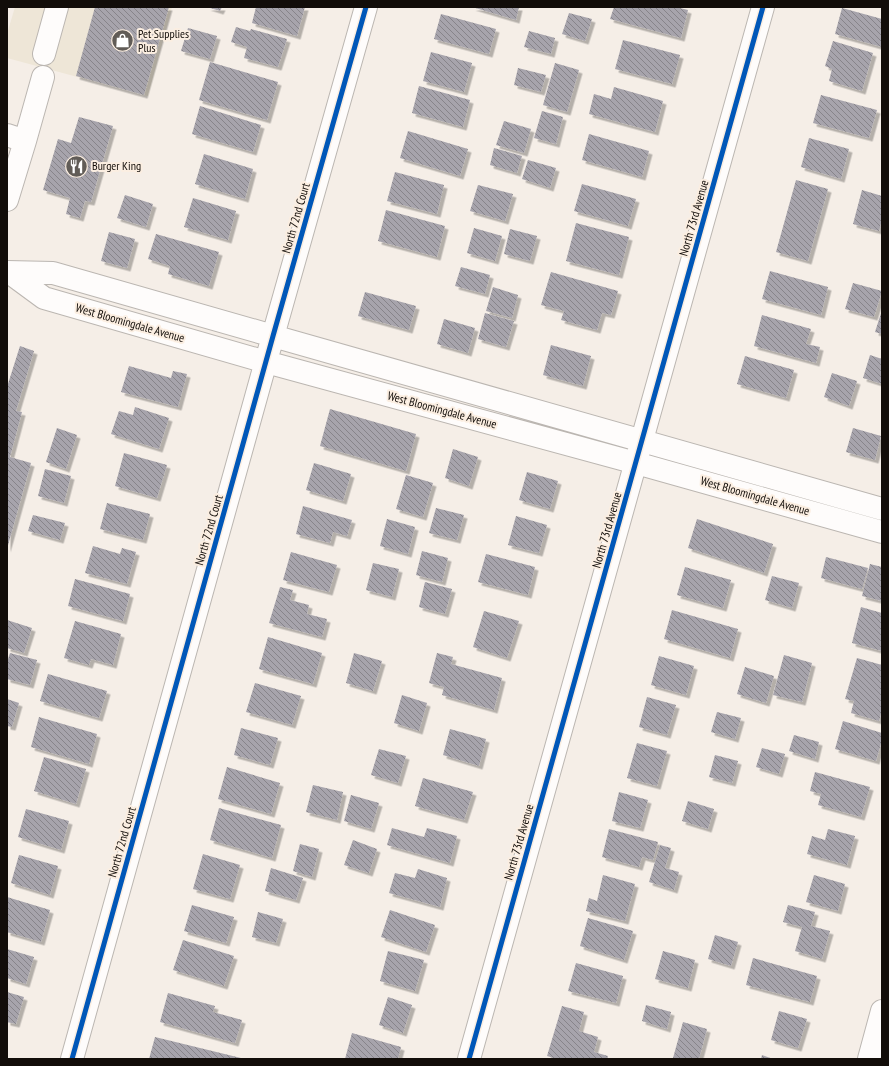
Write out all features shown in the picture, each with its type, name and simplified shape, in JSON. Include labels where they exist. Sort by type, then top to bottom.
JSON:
[{"type":"street","points":[[44,54],[57,7]]},
{"type":"street","name":"North 72nd Court","points":[[72,1059],[366,7]]},
{"type":"street","name":"North 73rd Avenue","points":[[469,1059],[763,7]]},
{"type":"street","points":[[7,200],[16,138],[43,77]]},
{"type":"street","name":"West Bloomingdale Avenue","points":[[8,272],[53,272],[882,509]]},
{"type":"street","name":"West Bloomingdale Avenue","points":[[8,272],[44,298],[266,362],[882,532]]},
{"type":"street","points":[[869,1059],[882,1011]]},
{"type":"shaded area","points":[[15,7],[172,7],[148,96],[7,58],[7,34]]},
{"type":"building","name":"Pet Supplies Plus","points":[[95,7],[169,7],[144,95],[76,76]]},
{"type":"building","points":[[207,7],[222,7],[220,11]]},
{"type":"building","points":[[256,7],[305,7],[297,36],[252,23]]},
{"type":"building","points":[[472,7],[519,7],[516,20]]},
{"type":"building","points":[[614,7],[676,7],[688,10],[681,38],[610,19]]},
{"type":"building","points":[[842,8],[882,19],[882,47],[835,34]]},
{"type":"building","points":[[569,13],[592,19],[585,41],[562,34]]},
{"type":"building","points":[[441,14],[496,29],[489,54],[434,39]]},
{"type":"building","points":[[236,27],[250,31],[251,29],[287,39],[278,67],[244,58],[247,47],[231,42]]},
{"type":"building","points":[[188,28],[217,36],[210,59],[181,51]]},
{"type":"building","points":[[529,31],[555,38],[551,54],[524,47]]},
{"type":"building","points":[[623,40],[680,55],[672,84],[615,69]]},
{"type":"building","points":[[833,41],[873,53],[862,91],[829,81],[832,69],[825,66]]},
{"type":"building","points":[[431,52],[472,63],[464,92],[423,81]]},
{"type":"building","points":[[210,62],[278,82],[267,120],[199,100]]},
{"type":"building","points":[[555,63],[579,70],[567,112],[543,105]]},
{"type":"building","points":[[518,68],[546,75],[541,92],[514,85]]},
{"type":"building","points":[[419,86],[470,100],[463,127],[412,113]]},
{"type":"building","points":[[614,87],[663,101],[655,132],[589,114],[594,94],[611,99]]},
{"type":"building","points":[[821,95],[877,110],[869,138],[813,123]]},
{"type":"building","points":[[200,106],[261,125],[253,152],[192,134]]},
{"type":"building","points":[[542,111],[563,117],[556,144],[534,138]]},
{"type":"building","name":"Burger King","points":[[79,117],[113,126],[91,202],[85,201],[80,218],[66,214],[70,198],[43,190],[58,139],[71,143]]},
{"type":"building","points":[[504,121],[531,129],[524,153],[496,145]]},
{"type":"building","points":[[408,131],[468,149],[460,176],[400,158]]},
{"type":"building","points":[[589,134],[649,151],[642,177],[582,160]]},
{"type":"building","points":[[809,138],[849,149],[841,179],[801,167]]},
{"type":"building","points":[[494,148],[522,156],[517,173],[490,165]]},
{"type":"building","points":[[204,154],[253,169],[245,199],[195,184]]},
{"type":"building","points":[[528,160],[556,168],[550,188],[522,179]]},
{"type":"building","points":[[395,172],[444,185],[437,214],[387,201]]},
{"type":"building","points":[[796,180],[828,189],[808,261],[776,252]]},
{"type":"building","points":[[582,184],[636,199],[628,226],[574,211]]},
{"type":"building","points":[[478,185],[513,194],[505,221],[470,211]]},
{"type":"building","points":[[862,190],[882,196],[882,220],[879,231],[853,224]]},
{"type":"building","points":[[125,195],[153,204],[146,227],[117,218]]},
{"type":"building","points":[[193,198],[236,211],[228,240],[184,227]]},
{"type":"building","points":[[386,210],[445,226],[437,257],[378,241]]},
{"type":"building","points":[[576,223],[629,237],[619,275],[566,261]]},
{"type":"building","points":[[474,228],[502,236],[495,261],[467,253]]},
{"type":"building","points":[[510,229],[537,236],[530,261],[504,254]]},
{"type":"building","points":[[109,232],[135,239],[127,268],[101,261]]},
{"type":"building","points":[[156,234],[219,252],[209,286],[168,274],[170,266],[148,259]]},
{"type":"building","points":[[461,267],[490,275],[485,294],[455,286]]},
{"type":"building","points":[[770,271],[828,287],[821,315],[762,299]]},
{"type":"building","points":[[551,272],[618,291],[611,315],[602,313],[597,330],[561,320],[564,311],[541,305]]},
{"type":"building","points":[[853,283],[882,291],[874,317],[845,309]]},
{"type":"building","points":[[493,287],[518,295],[512,318],[486,311]]},
{"type":"building","points":[[365,292],[416,306],[409,330],[358,316]]},
{"type":"building","points":[[882,310],[882,334],[875,332]]},
{"type":"building","points":[[485,313],[514,321],[506,347],[478,339]]},
{"type":"building","points":[[762,315],[811,329],[806,344],[820,347],[816,363],[754,346]]},
{"type":"building","points":[[444,319],[475,328],[468,353],[437,344]]},
{"type":"building","points":[[551,345],[591,356],[583,386],[543,375]]},
{"type":"building","points":[[20,346],[34,351],[16,411],[22,412],[10,457],[31,463],[7,549],[7,387]]},
{"type":"building","points":[[870,355],[882,359],[882,384],[863,378]]},
{"type":"building","points":[[745,356],[794,370],[786,398],[737,384]]},
{"type":"building","points":[[129,366],[171,378],[173,371],[187,374],[178,407],[121,392]]},
{"type":"building","points":[[832,373],[857,381],[849,406],[824,397]]},
{"type":"building","points":[[135,407],[169,418],[159,449],[111,434],[119,411],[133,415]]},
{"type":"building","points":[[330,409],[416,434],[406,471],[320,446]]},
{"type":"building","points":[[57,428],[77,435],[66,469],[46,462]]},
{"type":"building","points":[[853,428],[881,436],[875,460],[846,452]]},
{"type":"building","points":[[453,449],[478,457],[469,486],[445,478]]},
{"type":"building","points":[[124,453],[167,465],[157,498],[115,486]]},
{"type":"building","points":[[314,463],[351,474],[343,501],[306,490]]},
{"type":"building","points":[[45,469],[71,476],[64,503],[38,496]]},
{"type":"building","points":[[527,472],[558,481],[550,509],[519,500]]},
{"type":"building","points":[[406,475],[433,483],[423,517],[396,509]]},
{"type":"building","points":[[107,503],[150,514],[143,540],[100,529]]},
{"type":"building","points":[[303,506],[352,520],[347,536],[333,532],[330,543],[296,534]]},
{"type":"building","points":[[436,508],[464,515],[457,540],[429,533]]},
{"type":"building","points":[[33,515],[65,523],[60,540],[28,531]]},
{"type":"building","points":[[516,516],[547,525],[539,553],[508,545]]},
{"type":"building","points":[[387,519],[415,527],[408,554],[380,546]]},
{"type":"building","points":[[697,519],[773,544],[764,573],[688,548]]},
{"type":"building","points":[[93,546],[120,554],[122,548],[136,552],[127,584],[85,573]]},
{"type":"building","points":[[422,551],[448,558],[442,582],[416,575]]},
{"type":"building","points":[[291,552],[337,565],[329,592],[283,580]]},
{"type":"building","points":[[486,554],[535,567],[528,595],[478,582]]},
{"type":"building","points":[[826,557],[868,568],[862,589],[821,578]]},
{"type":"building","points":[[373,563],[399,569],[392,597],[366,590]]},
{"type":"building","points":[[870,564],[882,567],[882,601],[862,596]]},
{"type":"building","points":[[685,567],[731,580],[723,608],[677,595]]},
{"type":"building","points":[[772,576],[799,583],[792,608],[765,600]]},
{"type":"building","points":[[75,579],[130,594],[123,621],[68,606]]},
{"type":"building","points":[[425,582],[452,589],[445,614],[419,607]]},
{"type":"building","points":[[280,587],[293,590],[290,600],[309,605],[307,614],[327,619],[322,637],[269,623]]},
{"type":"building","points":[[861,607],[882,613],[882,651],[852,643]]},
{"type":"building","points":[[672,610],[738,629],[730,658],[664,639]]},
{"type":"building","points":[[484,611],[519,621],[507,658],[473,647]]},
{"type":"building","points":[[7,620],[32,628],[24,653],[7,648]]},
{"type":"building","points":[[75,621],[121,634],[113,665],[91,659],[89,665],[64,658]]},
{"type":"building","points":[[268,637],[322,653],[313,684],[259,669]]},
{"type":"building","points":[[10,653],[37,660],[30,685],[7,679],[7,662]]},
{"type":"building","points":[[354,653],[382,661],[373,691],[346,683]]},
{"type":"building","points":[[437,653],[453,657],[451,664],[502,678],[494,710],[442,695],[444,687],[429,683]]},
{"type":"building","points":[[784,655],[812,663],[802,702],[773,695]]},
{"type":"building","points":[[659,656],[694,666],[686,695],[651,685]]},
{"type":"building","points":[[857,658],[882,665],[882,710],[879,721],[851,713],[854,701],[845,699]]},
{"type":"building","points":[[745,667],[774,676],[766,703],[737,694]]},
{"type":"building","points":[[48,674],[107,691],[99,718],[40,701]]},
{"type":"building","points":[[255,683],[301,696],[292,725],[246,712]]},
{"type":"building","points":[[402,695],[427,703],[419,731],[394,723]]},
{"type":"building","points":[[647,697],[676,705],[667,735],[639,727]]},
{"type":"building","points":[[7,699],[19,703],[12,727],[7,726]]},
{"type":"building","points":[[717,712],[741,718],[735,739],[711,732]]},
{"type":"building","points":[[39,717],[97,734],[89,764],[31,747]]},
{"type":"building","points":[[843,721],[882,733],[882,740],[876,761],[835,749]]},
{"type":"building","points":[[241,728],[278,738],[270,765],[234,755]]},
{"type":"building","points":[[450,729],[486,739],[479,766],[443,755]]},
{"type":"building","points":[[794,735],[819,742],[815,759],[789,751]]},
{"type":"building","points":[[637,743],[667,751],[657,786],[627,778]]},
{"type":"building","points":[[762,748],[785,754],[779,774],[756,767]]},
{"type":"building","points":[[379,749],[406,756],[398,783],[371,775]]},
{"type":"building","points":[[715,755],[738,761],[732,783],[709,777]]},
{"type":"building","points":[[44,757],[86,769],[76,804],[34,791]]},
{"type":"building","points":[[227,767],[280,783],[271,814],[218,799]]},
{"type":"building","points":[[815,772],[870,787],[861,817],[818,805],[821,794],[810,791]]},
{"type":"building","points":[[423,778],[473,792],[464,820],[415,806]]},
{"type":"building","points":[[313,785],[343,792],[337,820],[306,812]]},
{"type":"building","points":[[619,792],[648,800],[640,828],[612,821]]},
{"type":"building","points":[[351,795],[379,803],[371,829],[344,821]]},
{"type":"building","points":[[688,801],[714,809],[708,829],[682,821]]},
{"type":"building","points":[[219,808],[281,825],[272,858],[210,840]]},
{"type":"building","points":[[26,809],[69,821],[61,850],[18,837]]},
{"type":"building","points":[[392,828],[424,837],[427,828],[457,836],[450,863],[387,845]]},
{"type":"building","points":[[609,829],[658,842],[653,860],[642,857],[639,867],[602,857]]},
{"type":"building","points":[[828,829],[855,836],[847,865],[807,854],[812,836],[825,840]]},
{"type":"building","points":[[353,840],[377,849],[369,873],[344,865]]},
{"type":"building","points":[[300,844],[319,849],[312,877],[293,871]]},
{"type":"building","points":[[660,845],[671,848],[665,868],[679,872],[674,890],[649,882]]},
{"type":"building","points":[[203,854],[240,865],[230,899],[193,889]]},
{"type":"building","points":[[19,855],[58,866],[50,895],[11,883]]},
{"type":"building","points":[[271,868],[303,878],[296,900],[265,891]]},
{"type":"building","points":[[418,869],[447,878],[440,907],[389,893],[395,873],[415,878]]},
{"type":"building","points":[[603,875],[635,884],[625,921],[586,911],[589,898],[597,901]]},
{"type":"building","points":[[814,875],[845,884],[838,911],[806,902]]},
{"type":"building","points":[[7,897],[50,910],[41,942],[7,932]]},
{"type":"building","points":[[192,905],[234,917],[226,943],[184,931]]},
{"type":"building","points":[[788,905],[815,912],[811,926],[830,931],[822,959],[795,951],[802,927],[783,922]]},
{"type":"building","points":[[390,910],[435,925],[426,952],[381,937]]},
{"type":"building","points":[[258,912],[283,919],[276,943],[252,937]]},
{"type":"building","points":[[588,918],[633,931],[624,960],[580,946]]},
{"type":"building","points":[[715,935],[738,942],[731,966],[708,959]]},
{"type":"building","points":[[183,940],[234,956],[224,986],[173,970]]},
{"type":"building","points":[[7,949],[34,957],[26,984],[7,978]]},
{"type":"building","points":[[388,951],[424,960],[415,991],[380,981]]},
{"type":"building","points":[[663,951],[695,960],[688,988],[655,979]]},
{"type":"building","points":[[753,958],[817,976],[810,1002],[746,985]]},
{"type":"building","points":[[576,963],[623,976],[616,1003],[568,991]]},
{"type":"building","points":[[7,992],[24,997],[16,1024],[7,1022]]},
{"type":"building","points":[[168,993],[215,1006],[213,1012],[242,1020],[235,1043],[160,1022]]},
{"type":"building","points":[[388,997],[412,1005],[403,1033],[379,1025]]},
{"type":"building","points":[[646,1005],[671,1012],[667,1029],[642,1021]]},
{"type":"building","points":[[562,1006],[584,1012],[579,1031],[598,1037],[594,1052],[608,1056],[607,1059],[557,1059],[547,1056]]},
{"type":"building","points":[[779,1011],[807,1019],[798,1048],[771,1040]]},
{"type":"building","points":[[683,1022],[707,1029],[699,1059],[673,1058]]},
{"type":"building","points":[[352,1033],[401,1047],[398,1059],[345,1059]]},
{"type":"building","points":[[155,1037],[241,1058],[241,1059],[149,1059]]},
{"type":"building","points":[[762,1055],[773,1059],[761,1059]]},
{"type":"cycle path","points":[[72,1059],[366,7]]},
{"type":"cycle path","points":[[469,1059],[763,7]]},
{"type":"place","name":"Pet Supplies Plus","points":[[122,41]]},
{"type":"place","name":"Burger King","points":[[76,166]]}]
